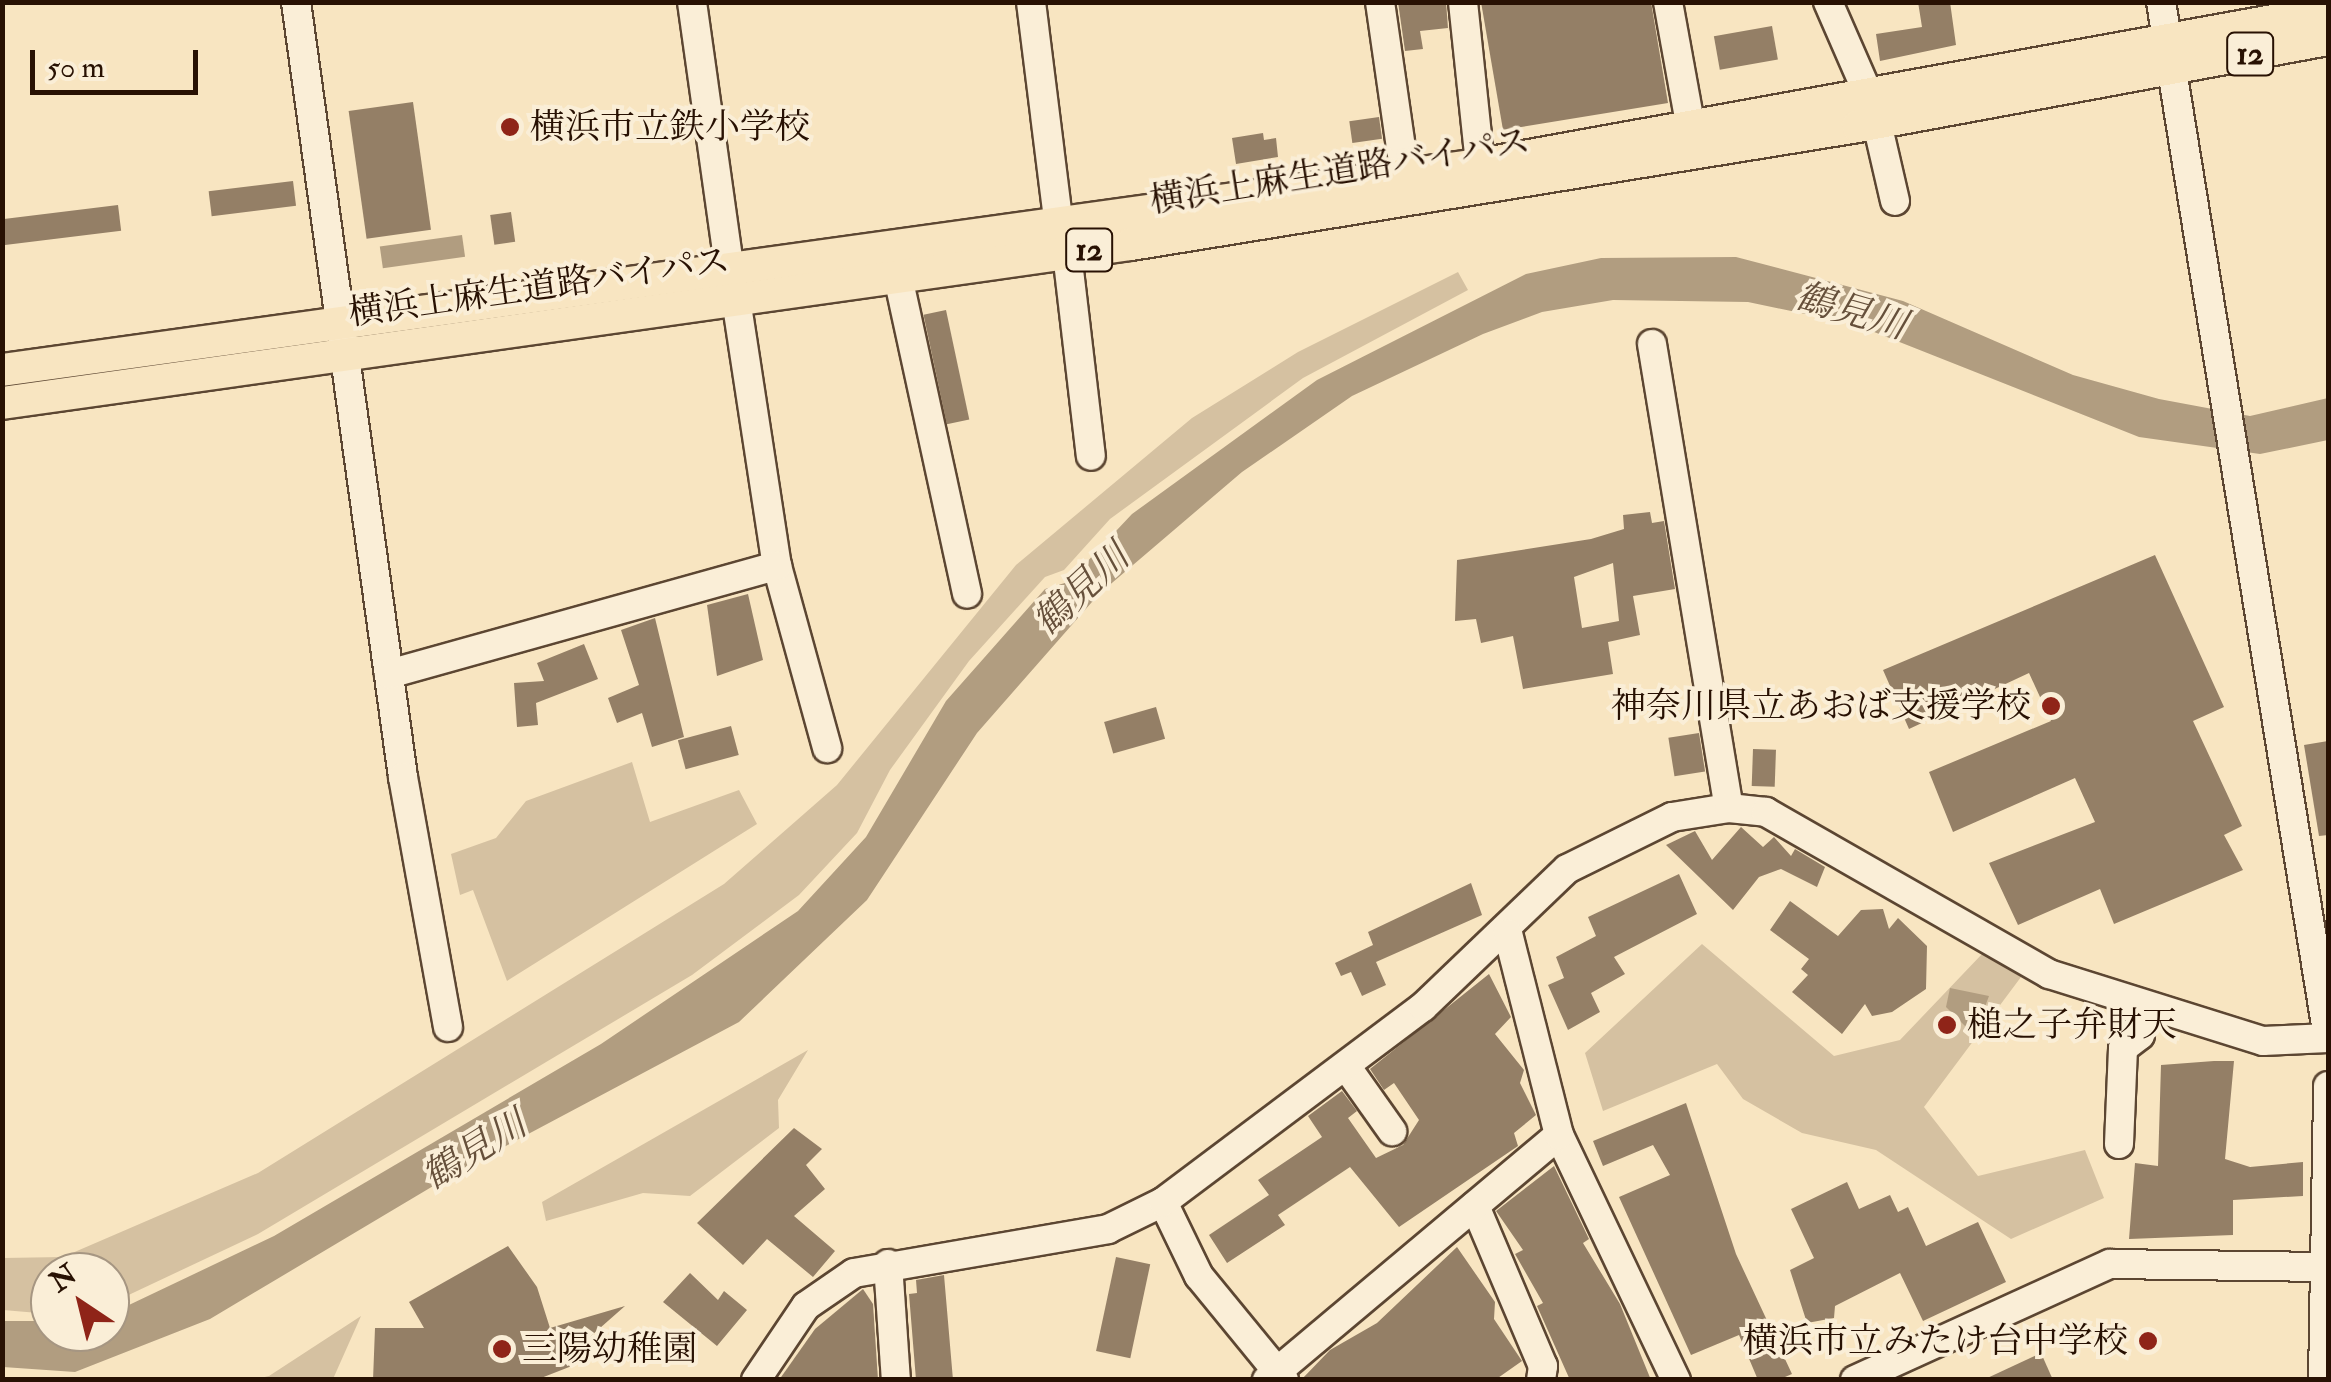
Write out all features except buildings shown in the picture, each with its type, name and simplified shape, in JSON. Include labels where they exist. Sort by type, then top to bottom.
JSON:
[{"type":"main road","name":"横浜上麻生道路バイパス","points":[[2,403],[343,340],[1063,241],[1873,110],[2169,54],[2328,11]]},
{"type":"main road","name":"横浜上麻生道路バイパス","points":[[2169,54],[2328,39]]},
{"type":"main road","name":"横浜上麻生道路バイパス","points":[[733,285],[898,276],[1404,176],[1691,129],[1873,110]]},
{"type":"main road","name":"横浜上麻生道路バイパス","points":[[2,370],[343,340]]},
{"type":"street","points":[[296,2],[389,674],[448,1027]]},
{"type":"street","points":[[692,2],[778,566],[827,748]]},
{"type":"street","points":[[1031,2],[1090,456]]},
{"type":"street","points":[[1380,2],[1404,176]]},
{"type":"street","points":[[1463,2],[1480,165]]},
{"type":"street","points":[[1668,2],[1691,129]]},
{"type":"street","points":[[1828,2],[1873,110],[1895,202]]},
{"type":"street","points":[[756,1380],[828,1286],[888,1264],[1108,1229],[1163,1202],[1346,1066],[1508,933],[1567,869],[1612,840],[1672,817],[1729,808],[1804,829],[2049,974],[2263,1041],[2328,1038],[2161,2]]},
{"type":"street","points":[[898,276],[959,584],[967,594]]},
{"type":"street","points":[[1652,344],[1729,808]]},
{"type":"street","points":[[389,674],[778,566]]},
{"type":"street","points":[[1508,933],[1560,1135],[1676,1380]]},
{"type":"street","points":[[2119,1144],[2123,1048],[2140,1034],[2142,1004]]},
{"type":"street","points":[[1346,1066],[1392,1131]]},
{"type":"street","points":[[2323,1380],[2328,1086]]},
{"type":"street","points":[[1163,1202],[1199,1276],[1276,1376],[1560,1135]]},
{"type":"street","points":[[1475,1206],[1543,1366],[1541,1380]]},
{"type":"street","points":[[888,1264],[896,1380]]},
{"type":"street","points":[[1855,1380],[2110,1264],[2327,1267]]},
{"type":"shaded area","points":[[1458,272],[1468,290],[1303,378],[1110,519],[1064,570],[1045,577],[969,661],[890,770],[857,833],[799,895],[692,975],[258,1234],[130,1294],[130,1252],[75,1252],[258,1173],[724,884],[837,785],[1016,565],[1192,418],[1298,352]]},
{"type":"shaded area","points":[[632,762],[650,822],[739,790],[757,824],[507,981],[473,890],[460,895],[451,854],[496,838],[526,801]]},
{"type":"shaded area","points":[[1702,944],[1834,1056],[1900,1040],[1983,953],[2021,977],[1924,1107],[1978,1176],[2085,1150],[2104,1198],[2011,1239],[1876,1150],[1802,1133],[1743,1099],[1717,1064],[1603,1111],[1585,1053]]},
{"type":"shaded area","points":[[808,1050],[778,1100],[779,1128],[690,1196],[643,1193],[546,1221],[542,1202]]},
{"type":"shaded area","points":[[3,1258],[30,1258],[30,1312],[3,1310]]},
{"type":"shaded area","points":[[361,1316],[333,1379],[256,1379],[269,1376]]},
{"type":"water","points":[[462,235],[465,257],[383,268],[380,247]]},
{"type":"water","name":"鶴見川","points":[[1736,257],[1903,301],[2073,375],[2159,399],[2250,416],[2328,398],[2328,440],[2260,454],[2139,437],[1854,324],[1748,302],[1613,300],[1542,312],[1483,334],[1352,396],[1242,472],[1099,594],[977,733],[867,900],[739,1022],[455,1173],[210,1319],[130,1350],[130,1304],[274,1236],[601,1044],[798,911],[866,837],[946,701],[1045,589],[1068,582],[1132,514],[1317,380],[1526,274],[1601,258]]},
{"type":"water","points":[[1950,988],[1989,996],[1979,1023],[1966,1027],[1946,1007]]},
{"type":"water","points":[[3,1321],[30,1321],[30,1352],[126,1352],[75,1372],[3,1367]]},
{"type":"place","name":"横浜市立鉄小学校","points":[[510,127]]},
{"type":"place","name":"神奈川県立あおば支援学校","points":[[2051,706]]},
{"type":"place","name":"槌之子弁財天","points":[[1947,1025]]},
{"type":"place","name":"横浜市立みたけ台中学校","points":[[2148,1341]]},
{"type":"place","name":"三陽幼稚園","points":[[502,1349]]}]
